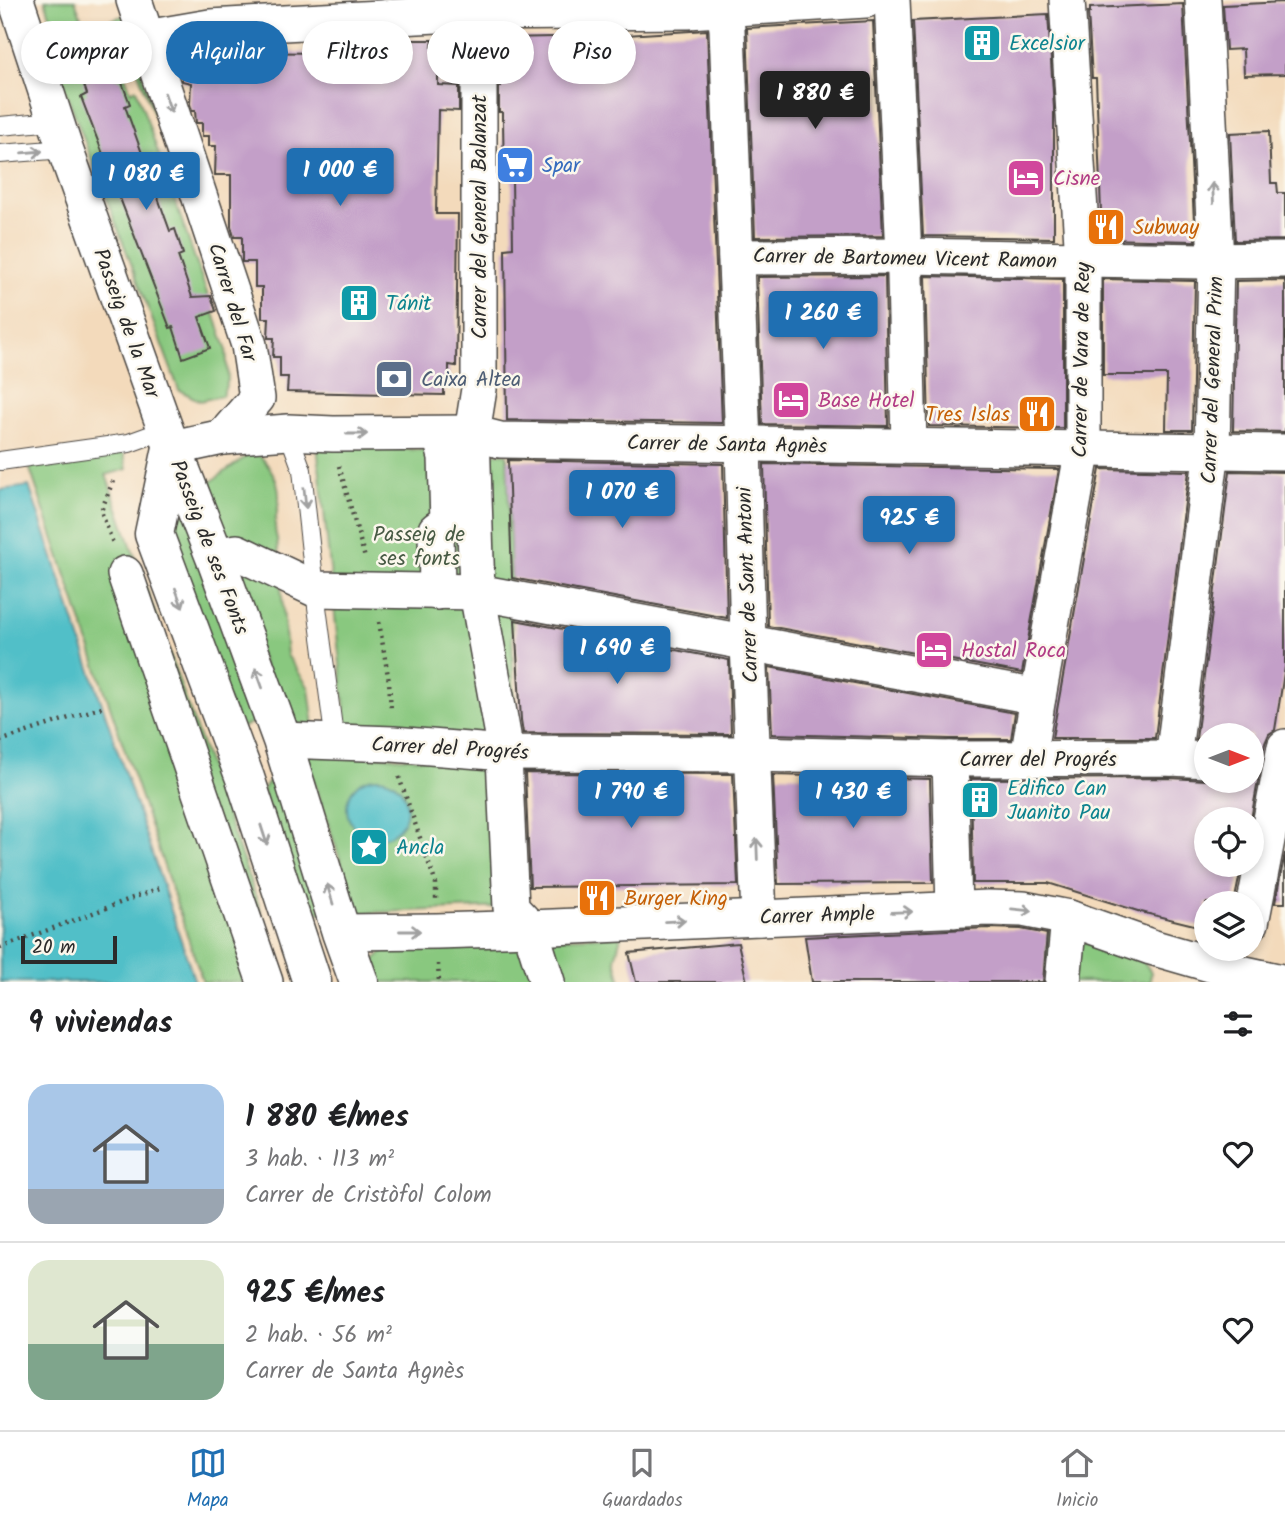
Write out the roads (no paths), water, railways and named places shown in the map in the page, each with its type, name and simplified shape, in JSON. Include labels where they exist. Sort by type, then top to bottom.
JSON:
[{"type":"street","name":"Passeig de la Mar","points":[[16,0],[60,135],[169,439]]},
{"type":"street","name":"Carrer del Far","points":[[134,0],[141,21]]},
{"type":"street","points":[[152,37],[210,27],[479,6],[866,0]]},
{"type":"street","points":[[892,0],[904,256],[909,446]]},
{"type":"street","name":"Carrer de Vara de Rey","points":[[1028,758],[1083,448],[1083,260],[1067,0]]},
{"type":"street","name":"Carrer del General Prim","points":[[1171,758],[1212,450],[1216,261],[1203,0]]},
{"type":"street","name":"Carrer de Sant Antoni","points":[[724,4],[736,257],[759,918]]},
{"type":"street","name":"Carrer del General Balanzat","points":[[456,434],[479,389],[479,6]]},
{"type":"street","name":"Carrer del Far","points":[[152,56],[249,345],[257,398]]},
{"type":"street","name":"Carrer de Bartomeu Vicent Ramon","points":[[736,257],[1285,260]]},
{"type":"street","points":[[223,437],[257,398],[288,432]]},
{"type":"street","name":"Carrer de Santa Agnès","points":[[169,439],[288,432],[456,434],[500,440],[1285,452]]},
{"type":"street","points":[[437,592],[436,530],[448,521],[446,457],[456,434]]},
{"type":"street","points":[[456,434],[477,593],[503,735],[511,908],[530,928],[547,982]]},
{"type":"street","name":"Passeig de ses Fonts","points":[[169,439],[282,740],[359,982]]},
{"type":"street","name":"Passeig de ses Fonts","points":[[169,439],[154,534],[245,778],[312,982]]},
{"type":"street","points":[[224,554],[237,552],[315,589],[477,593],[1038,697]]},
{"type":"street","points":[[125,574],[265,982]]},
{"type":"street","points":[[245,778],[282,740]]},
{"type":"street","name":"Carrer del Progrés","points":[[282,740],[393,744],[505,753],[1194,759]]},
{"type":"street","points":[[950,759],[954,910]]},
{"type":"street","points":[[1256,891],[1276,760]]},
{"type":"street","name":"Carrer Ample","points":[[341,932],[530,928],[988,908],[1023,909],[1069,918],[1151,947],[1194,953]]},
{"type":"street","points":[[1063,982],[1069,918]]},
{"type":"street","points":[[296,933],[341,932]]},
{"type":"street","name":"Carrer Ample","points":[[1244,961],[1282,982]]},
{"type":"lane","points":[[0,126],[60,135]]},
{"type":"lane","points":[[0,155],[60,135]]},
{"type":"lane","points":[[288,432],[302,470],[335,743]]},
{"type":"lane","points":[[0,461],[169,439]]},
{"type":"water","points":[[29,486],[195,982],[0,982],[0,490]]},
{"type":"water","points":[[377,778],[394,783],[402,791],[407,808],[402,825],[394,833],[377,838],[360,833],[352,825],[347,808],[352,791],[360,783]]},
{"type":"place","name":"Excelsior","points":[[982,43]]},
{"type":"place","name":"Spar","points":[[515,165]]},
{"type":"place","name":"Cisne","points":[[1026,178]]},
{"type":"place","name":"Subway","points":[[1106,227]]},
{"type":"place","name":"Tánit","points":[[359,303]]},
{"type":"place","name":"Caixa Altea","points":[[394,379]]},
{"type":"place","name":"Base Hotel","points":[[791,400]]},
{"type":"place","name":"Tres Islas","points":[[1037,414]]},
{"type":"place","name":"Hostal Roca","points":[[934,650]]},
{"type":"place","name":"Edifico Can Juanito Pau","points":[[980,800]]},
{"type":"place","name":"Ancla","points":[[369,847]]},
{"type":"place","name":"Burger King","points":[[597,898]]},
{"type":"park label","name":"Passeig de ses fonts","points":[[419,546]]}]
